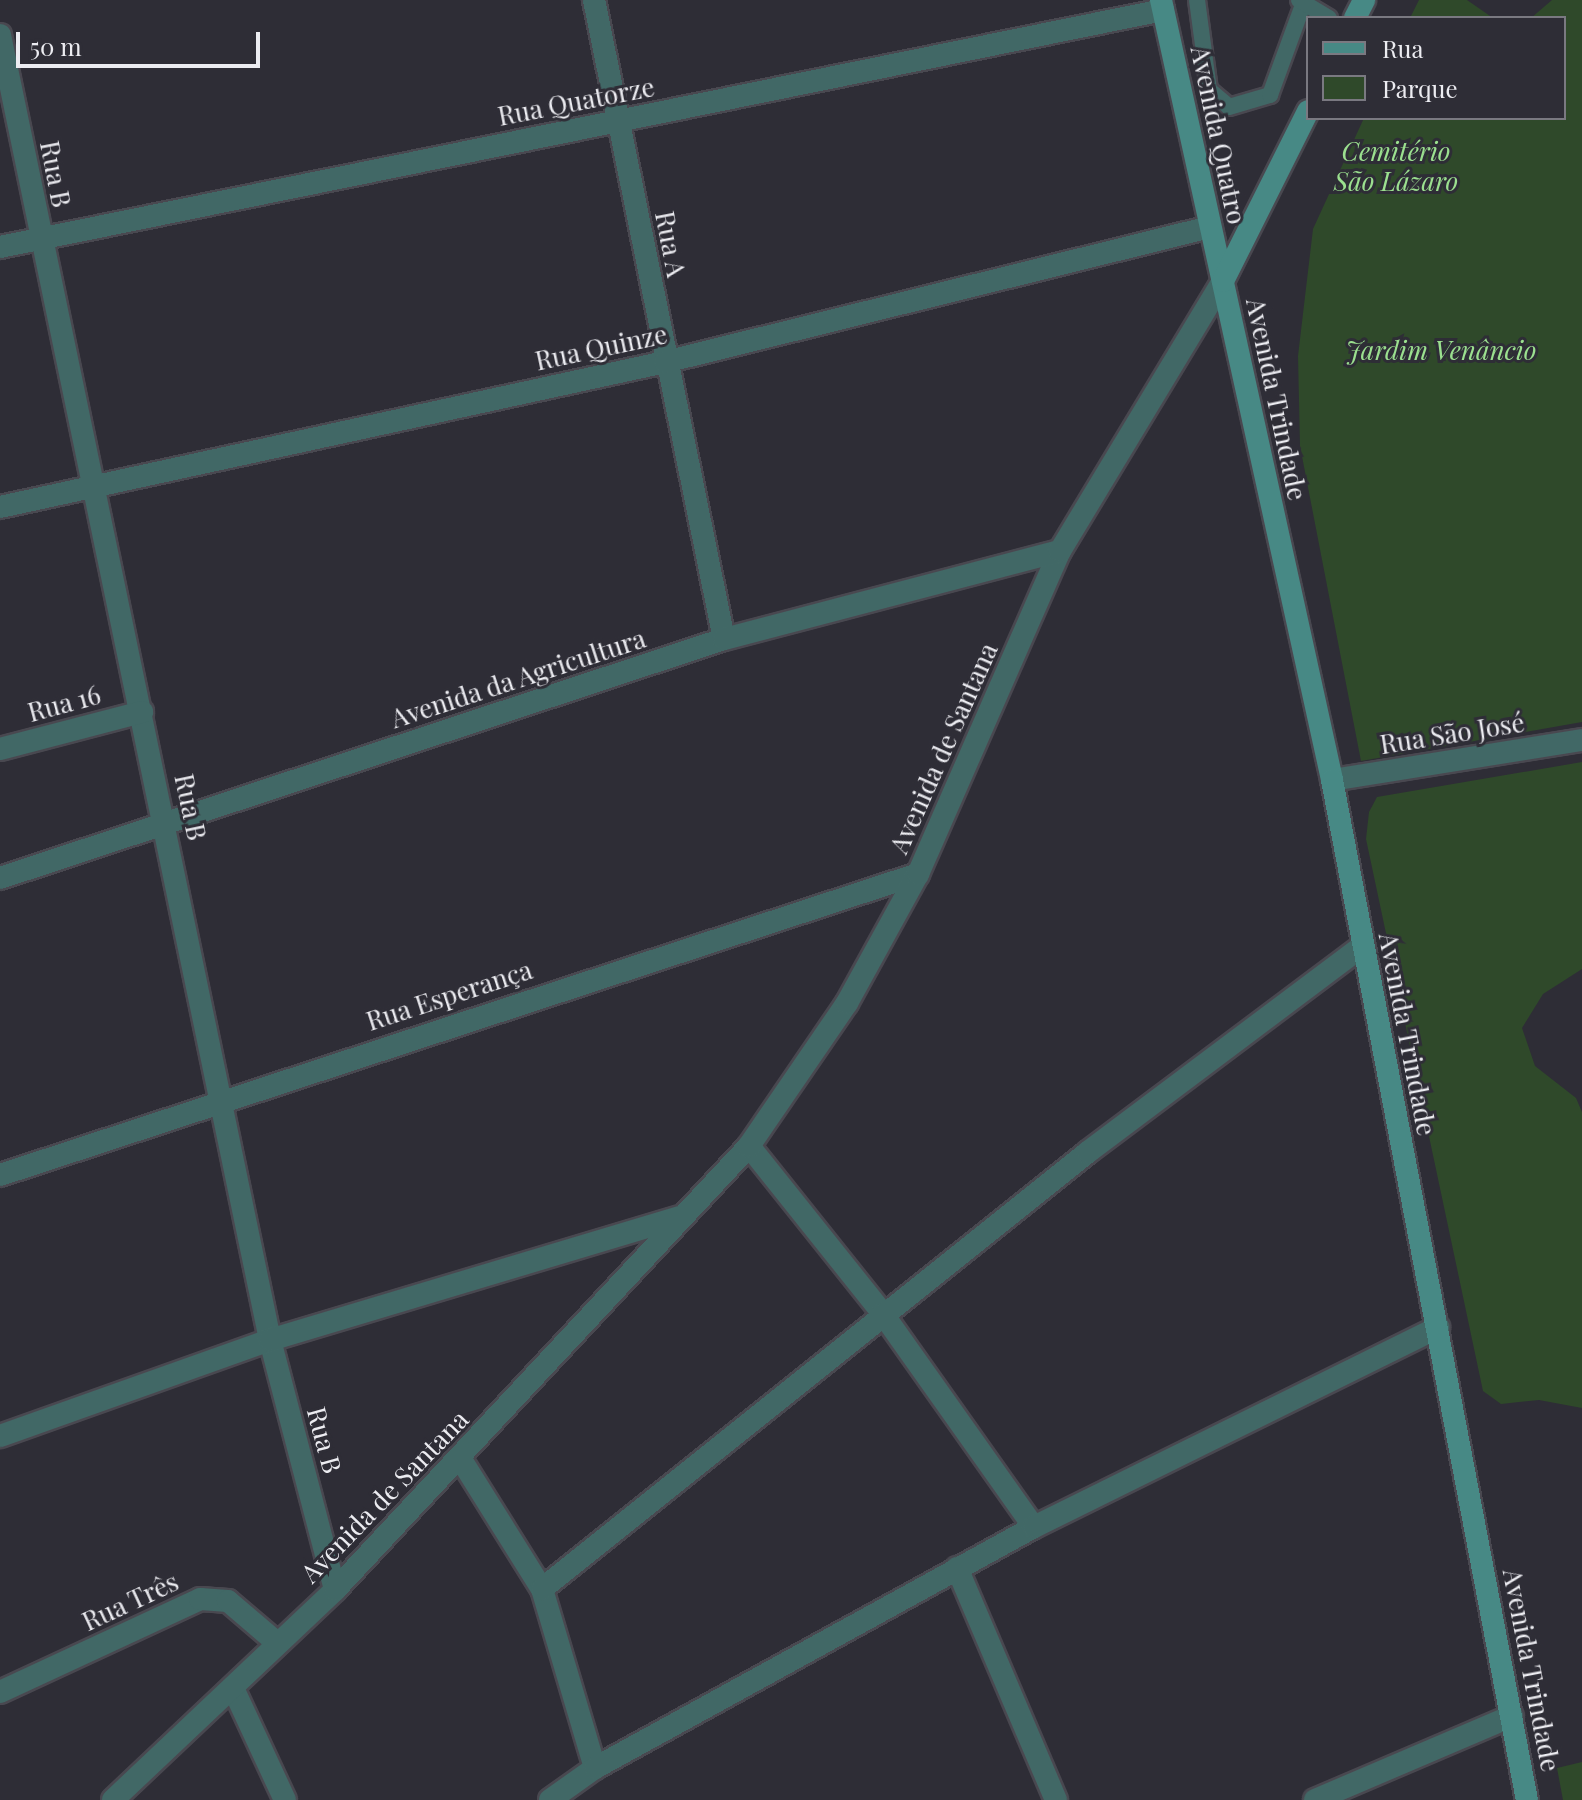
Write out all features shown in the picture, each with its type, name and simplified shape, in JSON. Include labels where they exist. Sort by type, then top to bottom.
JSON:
[{"type":"main road","name":"Avenida Quatro","points":[[1162,5],[1223,281]]},
{"type":"main road","points":[[1223,281],[1306,115]]},
{"type":"main road","name":"Avenida Trindade","points":[[1223,281],[1332,780],[1527,1800]]},
{"type":"street","name":"Rua A","points":[[594,0],[665,362],[724,639]]},
{"type":"street","name":"Rua Quatorze","points":[[0,247],[619,121],[1162,5]]},
{"type":"street","name":"Rua B","points":[[0,35],[89,485],[142,712],[224,1097],[270,1340],[335,1590]]},
{"type":"street","name":"Rua Quinze","points":[[0,507],[89,485],[665,362],[1210,227]]},
{"type":"street","name":"Avenida de Santana","points":[[113,1800],[233,1688],[276,1642],[335,1590],[749,1146],[847,1003],[918,874],[1060,551],[1223,281]]},
{"type":"street","name":"Avenida da Agricultura","points":[[0,878],[724,639],[1060,551]]},
{"type":"street","name":"Rua 16","points":[[0,749],[142,712]]},
{"type":"street","name":"Rua São José","points":[[1332,780],[1582,740]]},
{"type":"street","name":"Rua Esperança","points":[[0,1175],[224,1097],[918,874]]},
{"type":"street","points":[[542,1589],[883,1314],[1362,946]]},
{"type":"street","points":[[749,1146],[883,1314],[1034,1527]]},
{"type":"street","name":"Avenida de Santana","points":[[0,1436],[270,1340],[683,1216]]},
{"type":"street","points":[[550,1800],[595,1768],[957,1568],[1438,1327]]},
{"type":"street","points":[[460,1458],[542,1589],[595,1768]]},
{"type":"street","points":[[957,1568],[1056,1800]]},
{"type":"street","name":"Rua Três","points":[[0,1692],[200,1599],[228,1601],[276,1642]]},
{"type":"street","points":[[233,1688],[285,1800]]},
{"type":"street","points":[[1315,1800],[1512,1716]]},
{"type":"lane","points":[[1197,0],[1209,90],[1229,107],[1270,95],[1301,3],[1325,16]]},
{"type":"green space","points":[[1419,0],[1467,0],[1490,16],[1411,16]]},
{"type":"green space","name":"Jardim Venâncio","points":[[1552,0],[1582,0],[1582,722],[1361,761],[1300,446],[1298,356],[1313,229],[1363,120],[1566,120],[1566,16],[1533,16]]},
{"type":"green space","points":[[1582,762],[1582,969],[1543,994],[1522,1028],[1535,1066],[1576,1098],[1582,1112],[1582,1408],[1539,1400],[1501,1404],[1483,1391],[1366,839],[1369,812],[1377,797]]},
{"type":"green space","points":[[1582,1762],[1582,1800],[1563,1800],[1557,1768]]},
{"type":"park label","name":"Cemitério São Lázaro","points":[[1396,166]]}]
